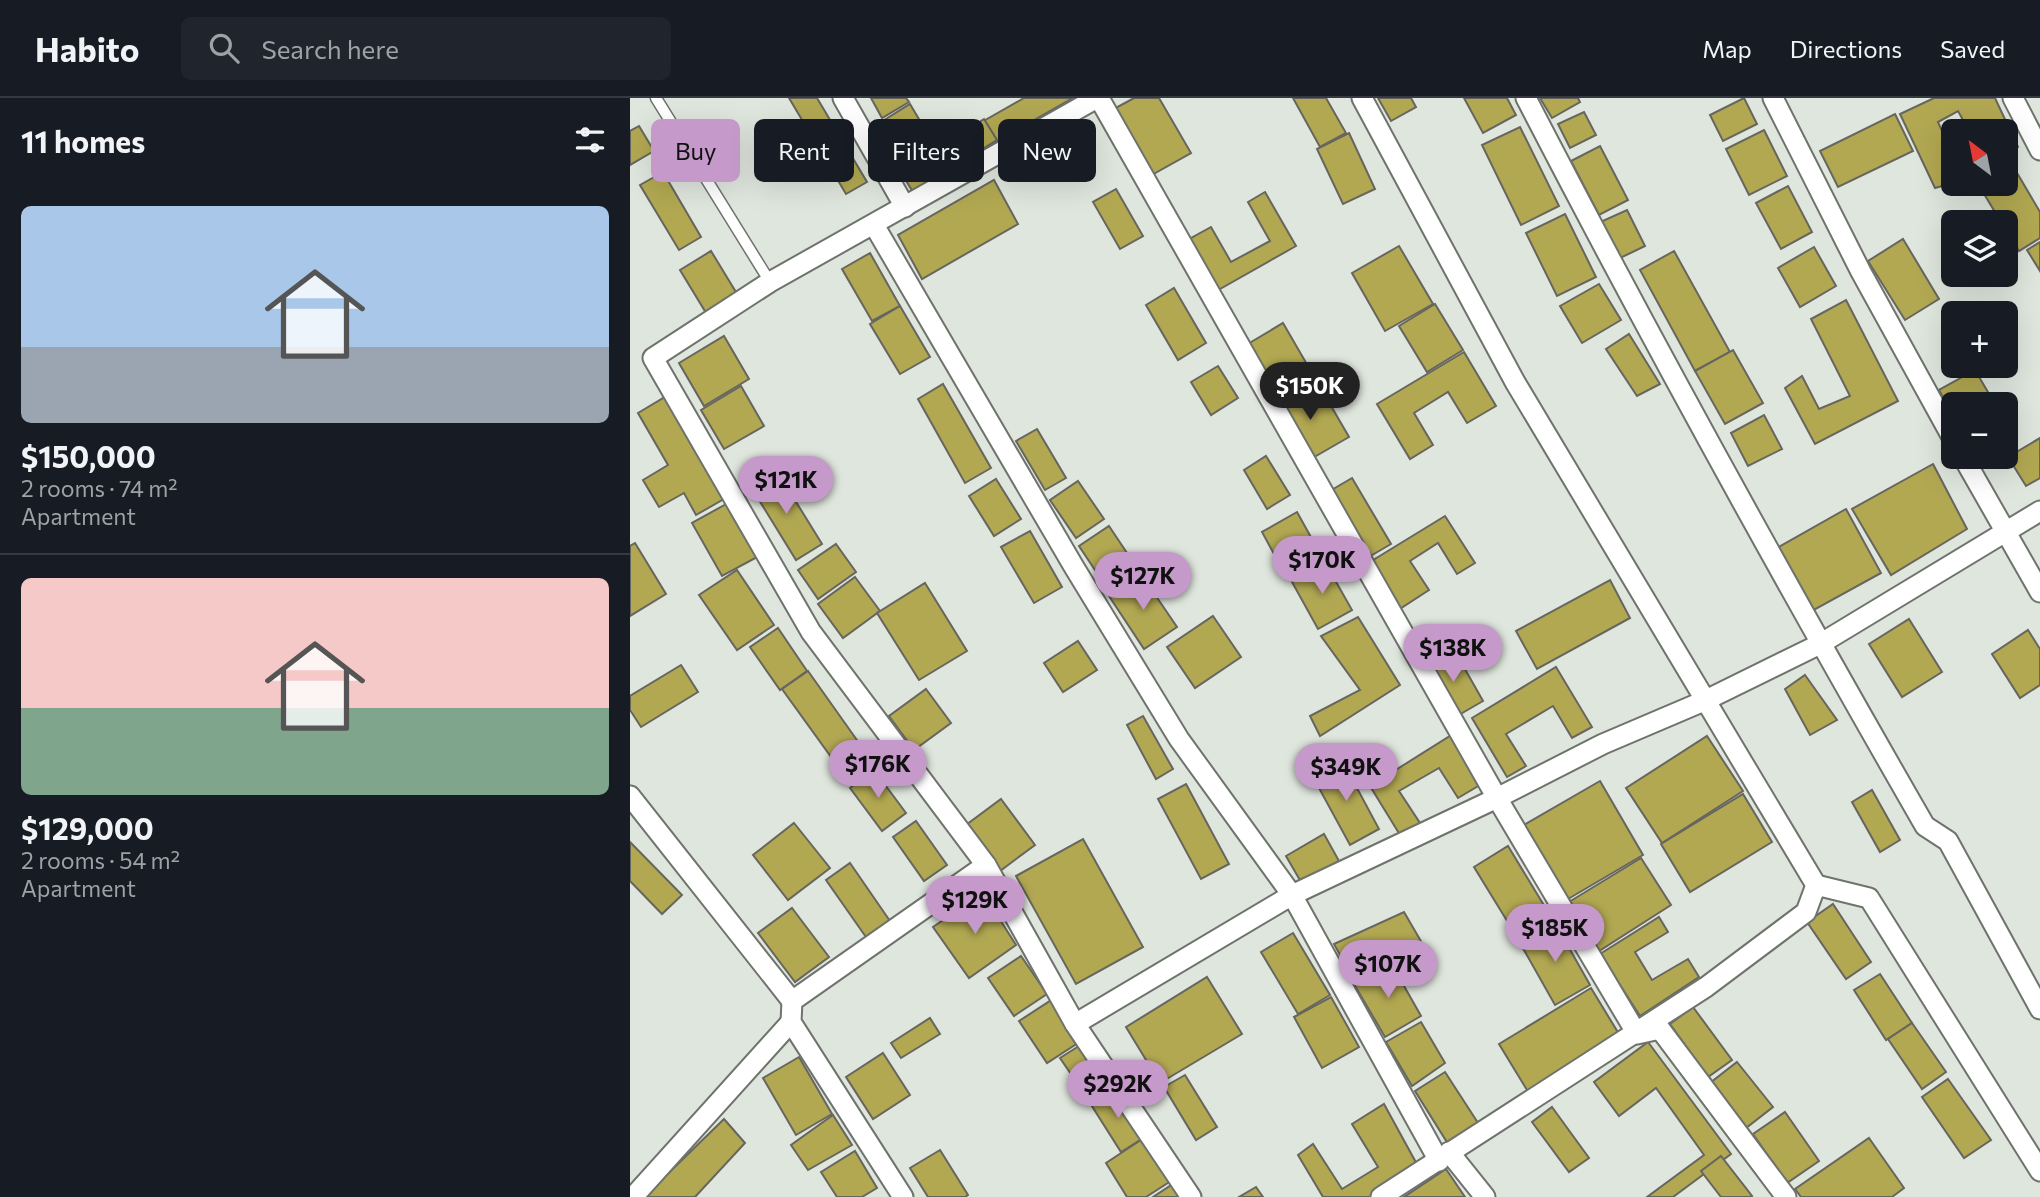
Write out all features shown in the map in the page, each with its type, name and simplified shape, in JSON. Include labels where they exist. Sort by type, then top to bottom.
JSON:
[{"type":"street","points":[[843,98],[905,207]]},
{"type":"street","points":[[1191,1197],[1075,1024],[986,865],[811,632],[653,358],[770,282],[1098,98],[1497,798],[1637,1034]]},
{"type":"street","points":[[1362,98],[1515,383],[1816,885],[1869,898],[2040,1171]]},
{"type":"street","points":[[1526,98],[1617,274],[1819,644],[1925,826],[1948,841],[2040,1009]]},
{"type":"street","points":[[1773,98],[1861,272],[1941,417]]},
{"type":"street","points":[[2013,98],[2040,150]]},
{"type":"street","points":[[874,225],[1074,567],[1179,739],[1292,895],[1444,1157],[1485,1197]]},
{"type":"street","points":[[1970,469],[2040,592]]},
{"type":"street","points":[[1075,1024],[1292,895],[1497,798],[1603,744],[1704,701],[1819,644],[2040,511]]},
{"type":"street","points":[[630,796],[792,1001],[791,1022],[903,1197]]},
{"type":"street","points":[[792,1001],[986,865]]},
{"type":"street","points":[[1381,1197],[1706,987],[1806,912],[1816,885]]},
{"type":"street","points":[[633,1197],[791,1022]]},
{"type":"street","points":[[1637,1034],[1661,1029],[1786,1197]]},
{"type":"lane","points":[[656,98],[770,282]]},
{"type":"building","points":[[789,98],[817,98],[830,119],[801,119]]},
{"type":"building","points":[[871,98],[906,98],[909,102],[882,118]]},
{"type":"building","points":[[1024,98],[1073,98],[1036,119],[998,119],[998,141],[992,144],[984,130],[984,121]]},
{"type":"building","points":[[1134,98],[1159,98],[1191,153],[1150,176],[1112,110]]},
{"type":"building","points":[[1293,98],[1326,98],[1346,133],[1320,147]]},
{"type":"building","points":[[1378,98],[1411,98],[1416,107],[1391,121]]},
{"type":"building","points":[[1464,98],[1507,98],[1516,115],[1483,133]]},
{"type":"building","points":[[1540,98],[1578,98],[1580,102],[1552,118]]},
{"type":"building","points":[[1744,98],[1757,124],[1723,141],[1710,115]]},
{"type":"building","points":[[1934,98],[1995,98],[2005,119],[1962,119],[1958,111],[1941,119],[1938,122],[1941,129],[1941,186],[1935,188],[1900,114]]},
{"type":"building","points":[[910,104],[919,119],[886,119]]},
{"type":"building","points":[[1584,112],[1596,135],[1570,148],[1558,124]]},
{"type":"building","points":[[1895,114],[1913,151],[1838,187],[1820,151]]},
{"type":"building","points":[[984,119],[997,140],[984,148]]},
{"type":"building","points":[[639,126],[651,146],[651,153],[630,165],[630,131]]},
{"type":"building","points":[[1520,127],[1559,206],[1521,225],[1482,145]]},
{"type":"building","points":[[1764,130],[1787,176],[1749,195],[1726,149]]},
{"type":"building","points":[[1349,133],[1375,189],[1343,204],[1317,149]]},
{"type":"building","points":[[1600,146],[1628,200],[1599,215],[1571,161]]},
{"type":"building","points":[[854,160],[867,182],[846,194],[839,182],[854,182]]},
{"type":"building","points":[[2018,175],[2040,212],[2040,238],[2019,251],[2018,210],[1994,210],[1985,196],[2018,196]]},
{"type":"building","points":[[651,179],[651,182],[669,182],[701,237],[679,250],[640,185]]},
{"type":"building","points":[[994,180],[1018,224],[922,279],[898,235]]},
{"type":"building","points":[[907,182],[929,182],[913,192]]},
{"type":"building","points":[[1788,186],[1812,232],[1781,249],[1756,203]]},
{"type":"building","points":[[1116,189],[1143,236],[1120,249],[1093,202]]},
{"type":"building","points":[[1265,192],[1296,246],[1213,293],[1184,242],[1211,227],[1231,262],[1270,241],[1248,202]]},
{"type":"building","points":[[1627,210],[1645,246],[1614,261],[1596,224]]},
{"type":"building","points":[[1565,214],[1596,277],[1557,296],[1526,233]]},
{"type":"building","points":[[1903,239],[1939,299],[1905,320],[1868,261]]},
{"type":"building","points":[[2040,242],[2040,271],[2027,250]]},
{"type":"building","points":[[1399,246],[1433,304],[1385,331],[1352,273]]},
{"type":"building","points":[[1814,247],[1836,286],[1800,307],[1778,268]]},
{"type":"building","points":[[711,251],[742,302],[711,321],[680,270]]},
{"type":"building","points":[[1674,251],[1730,352],[1695,371],[1640,270]]},
{"type":"building","points":[[870,253],[900,306],[872,321],[842,269]]},
{"type":"building","points":[[1599,284],[1621,320],[1582,343],[1560,306]]},
{"type":"building","points":[[1174,288],[1206,343],[1178,360],[1146,305]]},
{"type":"building","points":[[1846,300],[1898,401],[1815,444],[1785,388],[1802,376],[1819,409],[1850,396],[1811,319]]},
{"type":"building","points":[[1435,304],[1463,350],[1427,372],[1399,326]]},
{"type":"building","points":[[900,306],[930,357],[900,374],[870,324]]},
{"type":"building","points":[[1283,323],[1316,380],[1274,405],[1241,348]]},
{"type":"building","points":[[1629,334],[1660,384],[1637,396],[1606,349]]},
{"type":"building","points":[[724,336],[749,379],[704,406],[679,363]]},
{"type":"building","points":[[1733,350],[1763,403],[1725,424],[1695,371]]},
{"type":"building","points":[[1464,352],[1496,406],[1467,423],[1448,392],[1414,413],[1433,445],[1410,459],[1377,404]]},
{"type":"building","points":[[1218,366],[1238,398],[1211,415],[1191,382]]},
{"type":"building","points":[[1961,378],[1980,378],[1988,392],[1941,394],[1939,390]]},
{"type":"building","points":[[1316,380],[1349,437],[1304,463],[1271,406]]},
{"type":"building","points":[[943,384],[991,468],[965,483],[918,399]]},
{"type":"building","points":[[741,386],[764,426],[724,449],[701,410]]},
{"type":"building","points":[[665,397],[724,499],[696,515],[684,493],[659,507],[643,480],[668,465],[638,413]]},
{"type":"building","points":[[1764,415],[1782,449],[1748,466],[1731,433]]},
{"type":"building","points":[[1037,429],[1066,478],[1045,490],[1016,441]]},
{"type":"building","points":[[2040,438],[2040,478],[2026,486],[2015,469],[2018,469],[2018,451]]},
{"type":"building","points":[[1266,456],[1290,495],[1267,509],[1244,470]]},
{"type":"building","points":[[1933,464],[1967,529],[1891,575],[1852,509]]},
{"type":"building","points":[[777,471],[822,544],[796,560],[751,487]]},
{"type":"building","points":[[1352,478],[1391,544],[1362,561],[1323,495]]},
{"type":"building","points":[[996,479],[1021,519],[994,536],[969,496]]},
{"type":"building","points":[[1078,481],[1104,519],[1076,538],[1050,500]]},
{"type":"building","points":[[728,503],[759,556],[722,576],[692,523]]},
{"type":"building","points":[[1846,509],[1881,573],[1812,611],[1777,548]]},
{"type":"building","points":[[1297,512],[1322,557],[1286,576],[1262,532]]},
{"type":"building","points":[[1445,516],[1475,563],[1457,574],[1438,543],[1410,561],[1429,590],[1395,612],[1365,565]]},
{"type":"building","points":[[1109,526],[1135,565],[1105,585],[1079,546]]},
{"type":"building","points":[[1030,531],[1062,587],[1034,603],[1001,547]]},
{"type":"building","points":[[635,543],[666,594],[630,616],[630,546]]},
{"type":"building","points":[[836,544],[856,572],[818,599],[798,570]]},
{"type":"building","points":[[1326,564],[1352,610],[1318,629],[1292,582]]},
{"type":"building","points":[[737,570],[774,625],[737,650],[699,595]]},
{"type":"building","points":[[1141,574],[1177,627],[1144,649],[1109,596]]},
{"type":"building","points":[[855,577],[880,611],[843,638],[818,604]]},
{"type":"building","points":[[1610,580],[1630,618],[1537,669],[1516,631]]},
{"type":"building","points":[[925,583],[967,651],[919,680],[877,613]]},
{"type":"building","points":[[1213,616],[1241,657],[1195,688],[1167,647]]},
{"type":"building","points":[[1358,617],[1400,685],[1320,736],[1310,716],[1360,690],[1321,636]]},
{"type":"building","points":[[1909,619],[1942,672],[1902,697],[1869,644]]},
{"type":"building","points":[[778,628],[807,671],[780,690],[750,647]]},
{"type":"building","points":[[2028,630],[2040,649],[2040,685],[2020,698],[1992,654]]},
{"type":"building","points":[[1078,641],[1097,670],[1063,692],[1044,663]]},
{"type":"building","points":[[1453,648],[1483,701],[1452,719],[1422,667]]},
{"type":"building","points":[[681,665],[698,692],[641,727],[630,710],[630,696]]},
{"type":"building","points":[[1556,667],[1592,727],[1572,738],[1553,706],[1506,734],[1526,766],[1507,777],[1472,718]]},
{"type":"building","points":[[808,671],[859,743],[834,761],[782,689]]},
{"type":"building","points":[[1805,675],[1837,720],[1810,735],[1785,689]]},
{"type":"building","points":[[926,689],[951,723],[914,750],[889,716]]},
{"type":"building","points":[[1143,716],[1173,769],[1156,779],[1127,725]]},
{"type":"building","points":[[1450,736],[1480,785],[1458,798],[1439,768],[1399,791],[1420,823],[1400,835],[1370,786]]},
{"type":"building","points":[[1707,736],[1743,791],[1662,843],[1626,788]]},
{"type":"building","points":[[1343,762],[1379,829],[1350,845],[1313,777]]},
{"type":"building","points":[[874,770],[906,813],[882,831],[850,788]]},
{"type":"building","points":[[1600,781],[1643,855],[1568,899],[1524,825]]},
{"type":"building","points":[[1186,784],[1229,864],[1201,879],[1158,799]]},
{"type":"building","points":[[1872,790],[1900,840],[1880,852],[1852,802]]},
{"type":"building","points":[[1743,794],[1772,842],[1690,892],[1661,844]]},
{"type":"building","points":[[1001,799],[1035,845],[1000,871],[966,825]]},
{"type":"building","points":[[916,821],[947,865],[924,881],[893,837]]},
{"type":"building","points":[[794,823],[830,868],[788,900],[753,855]]},
{"type":"building","points":[[1324,834],[1339,861],[1301,882],[1286,856]]},
{"type":"building","points":[[1083,839],[1143,947],[1076,984],[1016,876]]},
{"type":"building","points":[[630,842],[682,895],[662,914],[630,881]]},
{"type":"building","points":[[1508,846],[1554,922],[1520,942],[1474,867]]},
{"type":"building","points":[[1641,858],[1671,905],[1599,951],[1569,902]]},
{"type":"building","points":[[850,863],[892,924],[868,940],[826,880]]},
{"type":"building","points":[[983,893],[1016,945],[969,978],[933,927]]},
{"type":"building","points":[[1833,904],[1871,962],[1846,979],[1807,922]]},
{"type":"building","points":[[792,908],[829,957],[795,982],[758,933]]},
{"type":"building","points":[[1404,912],[1422,943],[1351,975],[1334,944]]},
{"type":"building","points":[[1659,917],[1668,932],[1635,952],[1652,980],[1688,959],[1699,977],[1640,1016],[1600,954]]},
{"type":"building","points":[[1555,923],[1590,985],[1555,1005],[1520,943]]},
{"type":"building","points":[[1293,933],[1330,995],[1298,1014],[1261,952]]},
{"type":"building","points":[[1021,956],[1047,994],[1014,1016],[988,978]]},
{"type":"building","points":[[1391,963],[1421,1016],[1385,1037],[1354,984]]},
{"type":"building","points":[[1880,974],[1912,1023],[1886,1040],[1854,990]]},
{"type":"building","points":[[1207,977],[1242,1034],[1160,1083],[1126,1027]]},
{"type":"building","points":[[1591,988],[1622,1039],[1530,1095],[1499,1044]]},
{"type":"building","points":[[1331,997],[1359,1047],[1322,1068],[1294,1017]]},
{"type":"building","points":[[1053,999],[1081,1041],[1047,1063],[1019,1021]]},
{"type":"building","points":[[1693,1007],[1732,1060],[1708,1077],[1670,1024]]},
{"type":"building","points":[[930,1018],[940,1034],[901,1058],[891,1043]]},
{"type":"building","points":[[1421,1022],[1445,1063],[1412,1086],[1386,1042]]},
{"type":"building","points":[[1912,1023],[1946,1072],[1922,1089],[1888,1039]]},
{"type":"building","points":[[1648,1042],[1731,1154],[1673,1197],[1647,1197],[1704,1155],[1656,1088],[1619,1116],[1594,1082]]},
{"type":"building","points":[[1082,1044],[1107,1082],[1086,1096],[1060,1058]]},
{"type":"building","points":[[883,1053],[910,1095],[873,1119],[846,1077]]},
{"type":"building","points":[[799,1057],[832,1114],[796,1135],[763,1078]]},
{"type":"building","points":[[1737,1062],[1773,1107],[1746,1128],[1710,1083]]},
{"type":"building","points":[[1445,1072],[1480,1126],[1450,1147],[1415,1091]]},
{"type":"building","points":[[1185,1075],[1217,1127],[1196,1140],[1164,1087]]},
{"type":"building","points":[[1948,1079],[1991,1140],[1964,1158],[1922,1097]]},
{"type":"building","points":[[1115,1088],[1145,1137],[1121,1152],[1090,1103]]},
{"type":"building","points":[[1384,1104],[1419,1168],[1372,1197],[1323,1197],[1298,1155],[1313,1144],[1342,1189],[1378,1167],[1352,1124]]},
{"type":"building","points":[[1552,1107],[1589,1158],[1569,1172],[1532,1122]]},
{"type":"building","points":[[1785,1112],[1819,1161],[1787,1183],[1753,1134]]},
{"type":"building","points":[[833,1115],[852,1145],[808,1170],[791,1145]]},
{"type":"building","points":[[724,1119],[745,1143],[695,1197],[644,1197]]},
{"type":"building","points":[[1147,1136],[1174,1179],[1146,1197],[1127,1197],[1106,1163]]},
{"type":"building","points":[[1869,1138],[1904,1188],[1892,1197],[1801,1197],[1795,1189]]},
{"type":"building","points":[[940,1150],[968,1195],[965,1197],[928,1197],[910,1168]]},
{"type":"building","points":[[855,1151],[877,1188],[862,1197],[837,1197],[821,1172]]},
{"type":"building","points":[[1721,1156],[1752,1196],[1721,1197],[1701,1171]]},
{"type":"building","points":[[1446,1169],[1465,1197],[1404,1197]]},
{"type":"building","points":[[1176,1182],[1186,1197],[1153,1197]]},
{"type":"building","points":[[1256,1187],[1263,1197],[1239,1197]]}]
